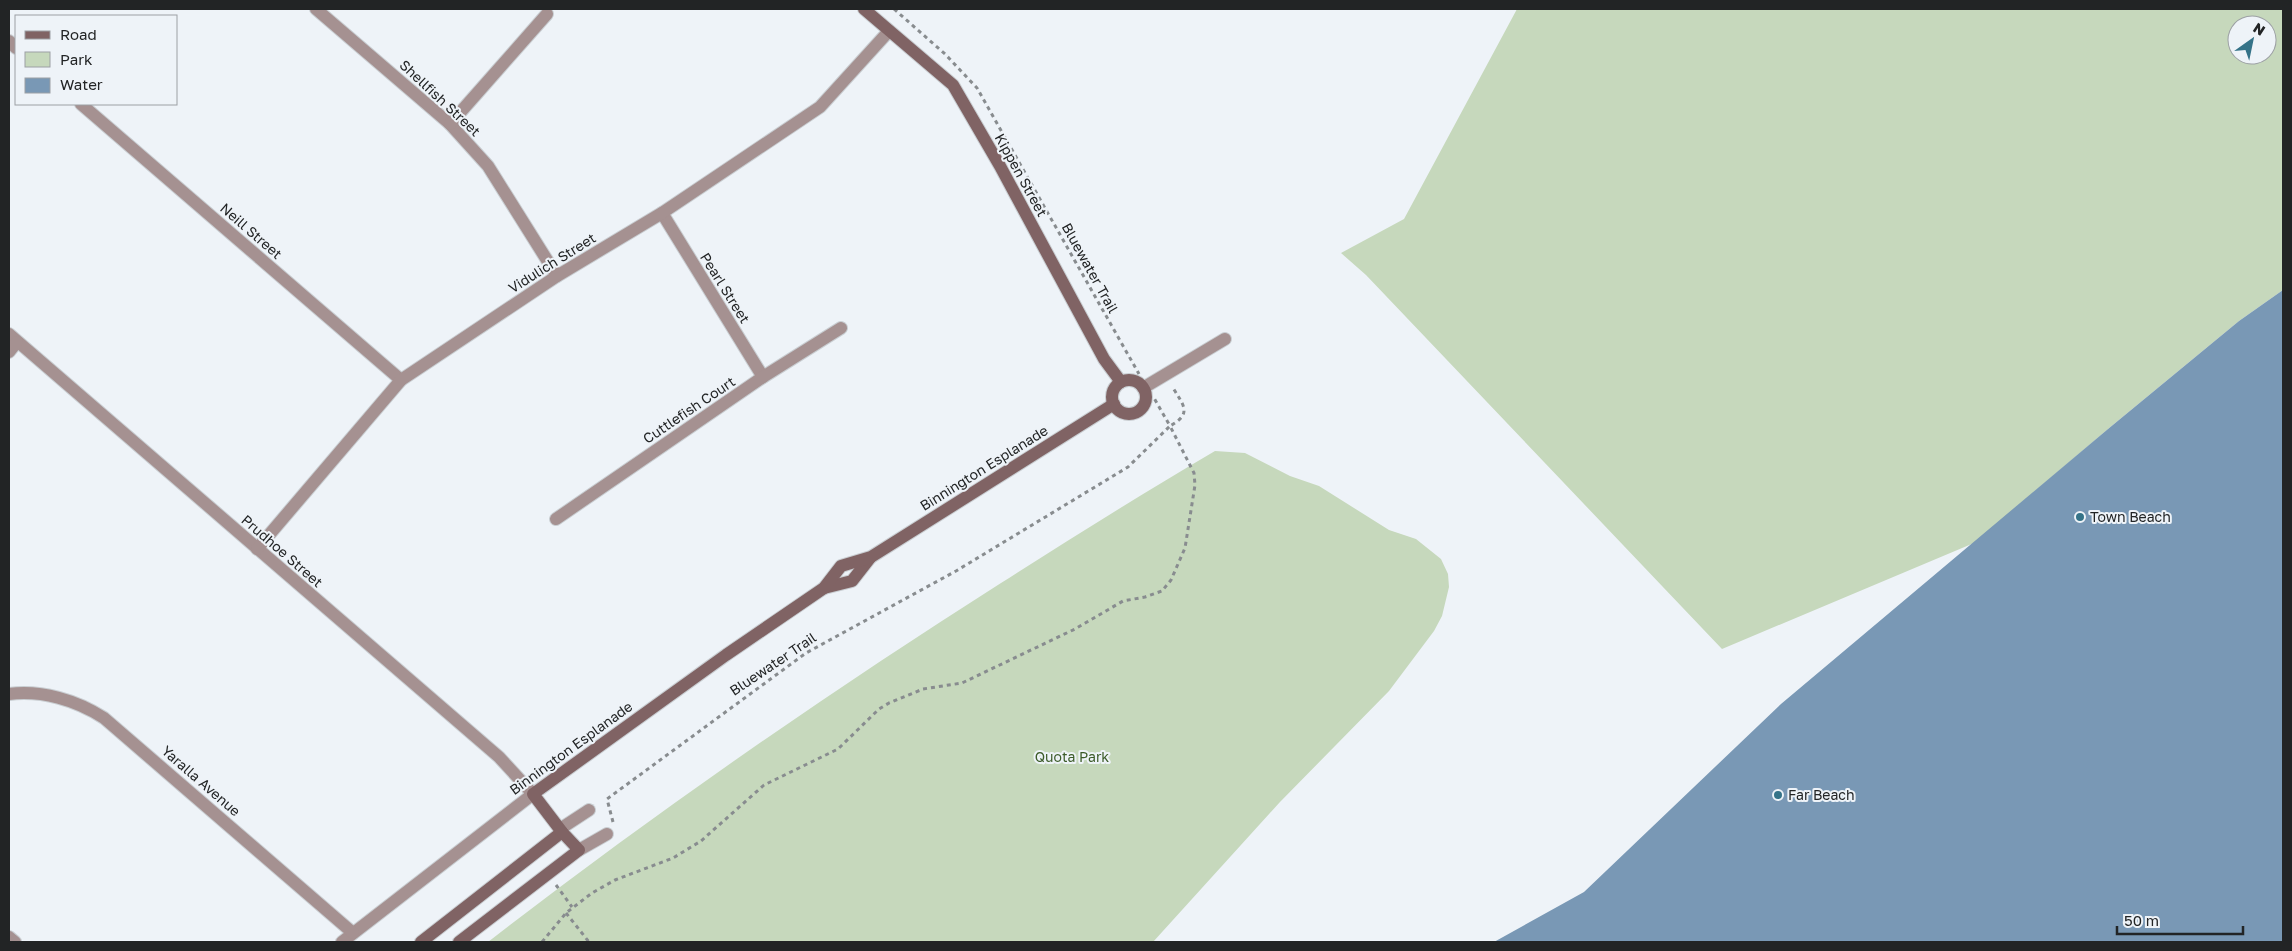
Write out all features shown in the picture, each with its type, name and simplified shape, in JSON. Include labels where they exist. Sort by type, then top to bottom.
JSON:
[{"type":"street","name":"Shellfish Street","points":[[316,9],[450,124],[488,166],[557,276]]},
{"type":"street","name":"Kippen Street","points":[[864,9],[953,85],[1000,166],[1104,359],[1121,382]]},
{"type":"street","points":[[450,124],[547,14]]},
{"type":"street","name":"Vidulich Street","points":[[257,549],[401,380],[557,276],[662,213],[820,107],[889,31]]},
{"type":"street","name":"Neill Street","points":[[82,105],[401,380]]},
{"type":"street","name":"Pearl Street","points":[[662,213],[763,377]]},
{"type":"street","name":"Cuttlefish Court","points":[[556,519],[763,377],[841,328]]},
{"type":"street","points":[[1145,387],[1225,339]]},
{"type":"street","name":"Prudhoe Street","points":[[12,343],[257,549],[506,763],[533,794]]},
{"type":"street","points":[[1135,381],[1145,387],[1146,399],[1137,412],[1129,414],[1122,412],[1114,404],[1113,391],[1121,382],[1135,381]]},
{"type":"street","name":"Binnington Esplanade","points":[[342,942],[533,794],[726,656],[824,588],[852,581],[871,557],[1114,404]]},
{"type":"street","name":"Yaralla Avenue","points":[[9,694],[34,694],[62,699],[83,706],[104,718],[353,933]]},
{"type":"street","points":[[533,794],[561,831],[580,850]]},
{"type":"street","points":[[421,942],[589,810]]},
{"type":"street","points":[[459,942],[610,829]]},
{"type":"street","points":[[9,937],[15,942]]},
{"type":"path","name":"Bluewater Trail","points":[[894,9],[945,54],[977,88],[1130,361],[1170,426]]},
{"type":"path","name":"Bluewater Trail","points":[[610,829],[607,799],[776,673],[806,653],[956,571],[1128,467],[1170,426],[1183,418],[1184,407],[1165,375]]},
{"type":"path","points":[[542,942],[572,907],[615,880],[673,858],[701,841],[764,785],[838,748],[879,709],[889,703],[923,689],[962,683],[1075,629],[1123,601],[1145,597],[1162,591],[1171,580],[1185,548],[1195,486],[1194,473],[1170,426]]},
{"type":"path","points":[[553,880],[572,907]]},
{"type":"path","points":[[566,913],[589,942]]},
{"type":"green space","points":[[1517,9],[2283,9],[2283,290],[2239,321],[1974,543],[1722,649],[1366,275],[1341,253],[1404,219]]},
{"type":"green space","name":"Quota Park","points":[[1215,451],[1245,453],[1290,476],[1319,486],[1389,530],[1416,539],[1441,559],[1448,574],[1449,587],[1442,616],[1434,631],[1389,691],[1280,802],[1153,942],[488,942],[550,894],[740,756],[870,668],[1134,499]]},
{"type":"water","points":[[2283,290],[2283,942],[1494,942],[1584,892],[1781,704],[2108,429],[2239,321]]},
{"type":"place","name":"Town Beach","points":[[2080,517]]},
{"type":"place","name":"Far Beach","points":[[1778,795]]}]
